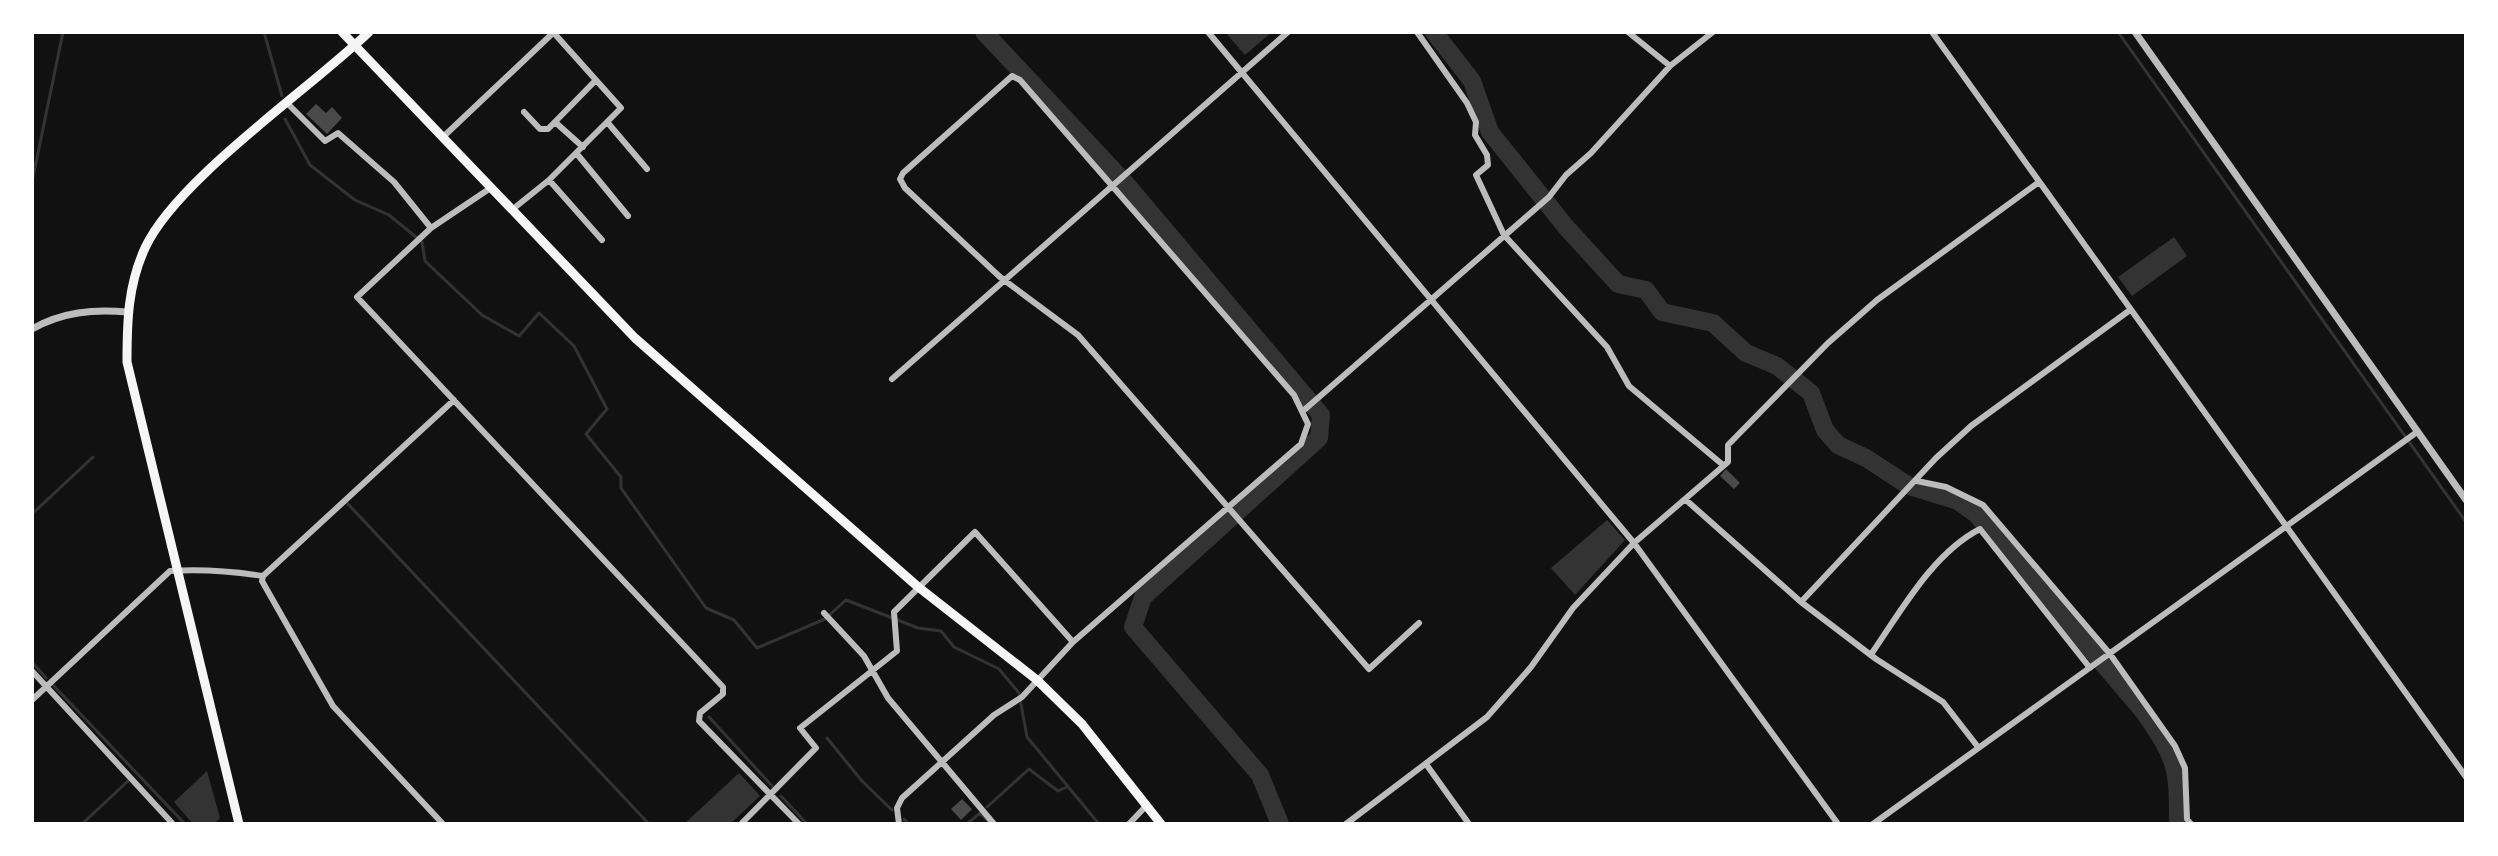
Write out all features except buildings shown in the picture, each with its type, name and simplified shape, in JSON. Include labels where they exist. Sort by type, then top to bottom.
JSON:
[{"type":"main road","points":[[342,32],[635,338],[917,586],[1037,680],[1082,724],[1161,824]]},
{"type":"main road","points":[[239,824],[127,362],[127,312],[133,279],[146,245],[179,201],[369,32]]},
{"type":"street","points":[[443,137],[554,32],[621,105],[577,154],[513,209]]},
{"type":"street","points":[[1208,32],[1634,543],[1838,824]]},
{"type":"street","points":[[892,379],[1288,32]]},
{"type":"street","points":[[1417,32],[1448,72],[1476,122],[1475,135],[1487,155],[1488,165],[1476,175],[1504,235],[1607,347],[1629,386],[1723,465]]},
{"type":"street","points":[[1628,32],[1670,66]]},
{"type":"street","points":[[1303,411],[1549,197],[1566,175],[1591,153],[1670,66],[1713,32]]},
{"type":"street","points":[[1932,32],[2466,777]]},
{"type":"street","points":[[2135,32],[2466,500]]},
{"type":"street","points":[[899,824],[897,808],[902,798],[994,715],[1022,697],[1073,642],[1227,507],[1301,444],[1308,424],[1294,395],[1113,186],[1020,80],[1016,76],[1007,78],[900,179],[905,188],[1000,277],[1007,279],[1078,335],[1227,507],[1369,669],[1419,623]]},
{"type":"street","points":[[524,112],[543,130],[555,122],[596,80]]},
{"type":"street","points":[[288,104],[325,141],[338,133],[383,172],[431,228]]},
{"type":"street","points":[[555,122],[583,147]]},
{"type":"street","points":[[608,123],[647,169]]},
{"type":"street","points":[[577,154],[628,216]]},
{"type":"street","points":[[549,180],[602,240]]},
{"type":"street","points":[[1346,824],[1487,717],[1531,667],[1573,608],[1634,543],[1728,462],[1728,445],[1799,373],[1919,266],[2039,182]]},
{"type":"street","points":[[492,187],[431,228],[357,297],[723,687],[723,694],[700,713],[699,721],[799,824]]},
{"type":"street","points":[[32,329],[55,316],[102,310],[127,312]]},
{"type":"street","points":[[1801,602],[1971,426],[2130,310]]},
{"type":"street","points":[[443,824],[333,706],[262,581],[263,576],[454,400]]},
{"type":"street","points":[[1873,824],[2417,432]]},
{"type":"street","points":[[1917,481],[1956,491],[1983,505],[2110,654],[2175,746],[2185,768],[2187,819],[2191,824]]},
{"type":"street","points":[[1686,500],[1801,602],[1876,659],[1943,702],[1978,747]]},
{"type":"street","points":[[1872,653],[1927,576],[1969,534],[1980,529],[2090,668]]},
{"type":"street","points":[[741,824],[816,748],[800,728],[897,651],[894,612],[975,532],[1073,642]]},
{"type":"street","points":[[32,700],[164,575],[210,568],[263,576]]},
{"type":"street","points":[[824,613],[864,656],[888,698],[994,824]]},
{"type":"street","points":[[32,671],[173,824]]},
{"type":"street","points":[[1426,764],[1469,824]]},
{"type":"street","points":[[1129,824],[1146,806]]},
{"type":"shaded area","points":[[1225,32],[1272,32],[1245,55]]},
{"type":"shaded area","points":[[2174,237],[2187,256],[2132,296],[2118,277]]},
{"type":"shaded area","points":[[1607,520],[1625,540],[1575,595],[1551,568]]},
{"type":"shaded area","points":[[207,771],[220,818],[214,824],[193,824],[174,802]]},
{"type":"shaded area","points":[[739,773],[760,796],[730,824],[684,824]]},
{"type":"waterway","points":[[32,182],[63,32]]},
{"type":"waterway","points":[[264,32],[282,96]]},
{"type":"waterway","points":[[984,32],[1127,185],[1321,415],[1319,438],[1143,597],[1133,627],[1260,775],[1280,824]]},
{"type":"waterway","points":[[1434,32],[1472,81],[1490,132],[1566,227],[1618,284],[1646,290],[1662,312],[1713,323],[1746,353],[1777,366],[1811,393],[1825,430],[1838,445],[1866,458],[1909,486],[1958,501],[1976,514],[2155,728],[2169,753],[2176,776],[2178,824]]},
{"type":"waterway","points":[[2118,32],[2466,522]]},
{"type":"waterway","points":[[285,119],[310,165],[355,200],[389,215],[422,242],[425,261],[482,315],[519,336],[539,313],[574,346],[607,409],[586,434],[621,477],[621,488],[706,608],[734,620],[757,648],[825,619],[846,600],[918,628],[941,631],[954,647],[999,669],[1019,693],[1027,737],[1099,824]]},
{"type":"waterway","points":[[32,514],[93,457]]},
{"type":"waterway","points":[[348,504],[649,824]]},
{"type":"waterway","points":[[32,662],[46,678]]},
{"type":"waterway","points":[[53,685],[185,824]]},
{"type":"waterway","points":[[709,717],[772,786]]},
{"type":"waterway","points":[[827,738],[862,781],[892,810]]},
{"type":"waterway","points":[[987,807],[1029,769],[1058,791],[1067,787]]},
{"type":"waterway","points":[[82,824],[128,781]]},
{"type":"waterway","points":[[781,796],[807,824]]},
{"type":"waterway","points":[[967,824],[980,813],[988,821]]},
{"type":"waterway","points":[[904,819],[909,824]]}]
